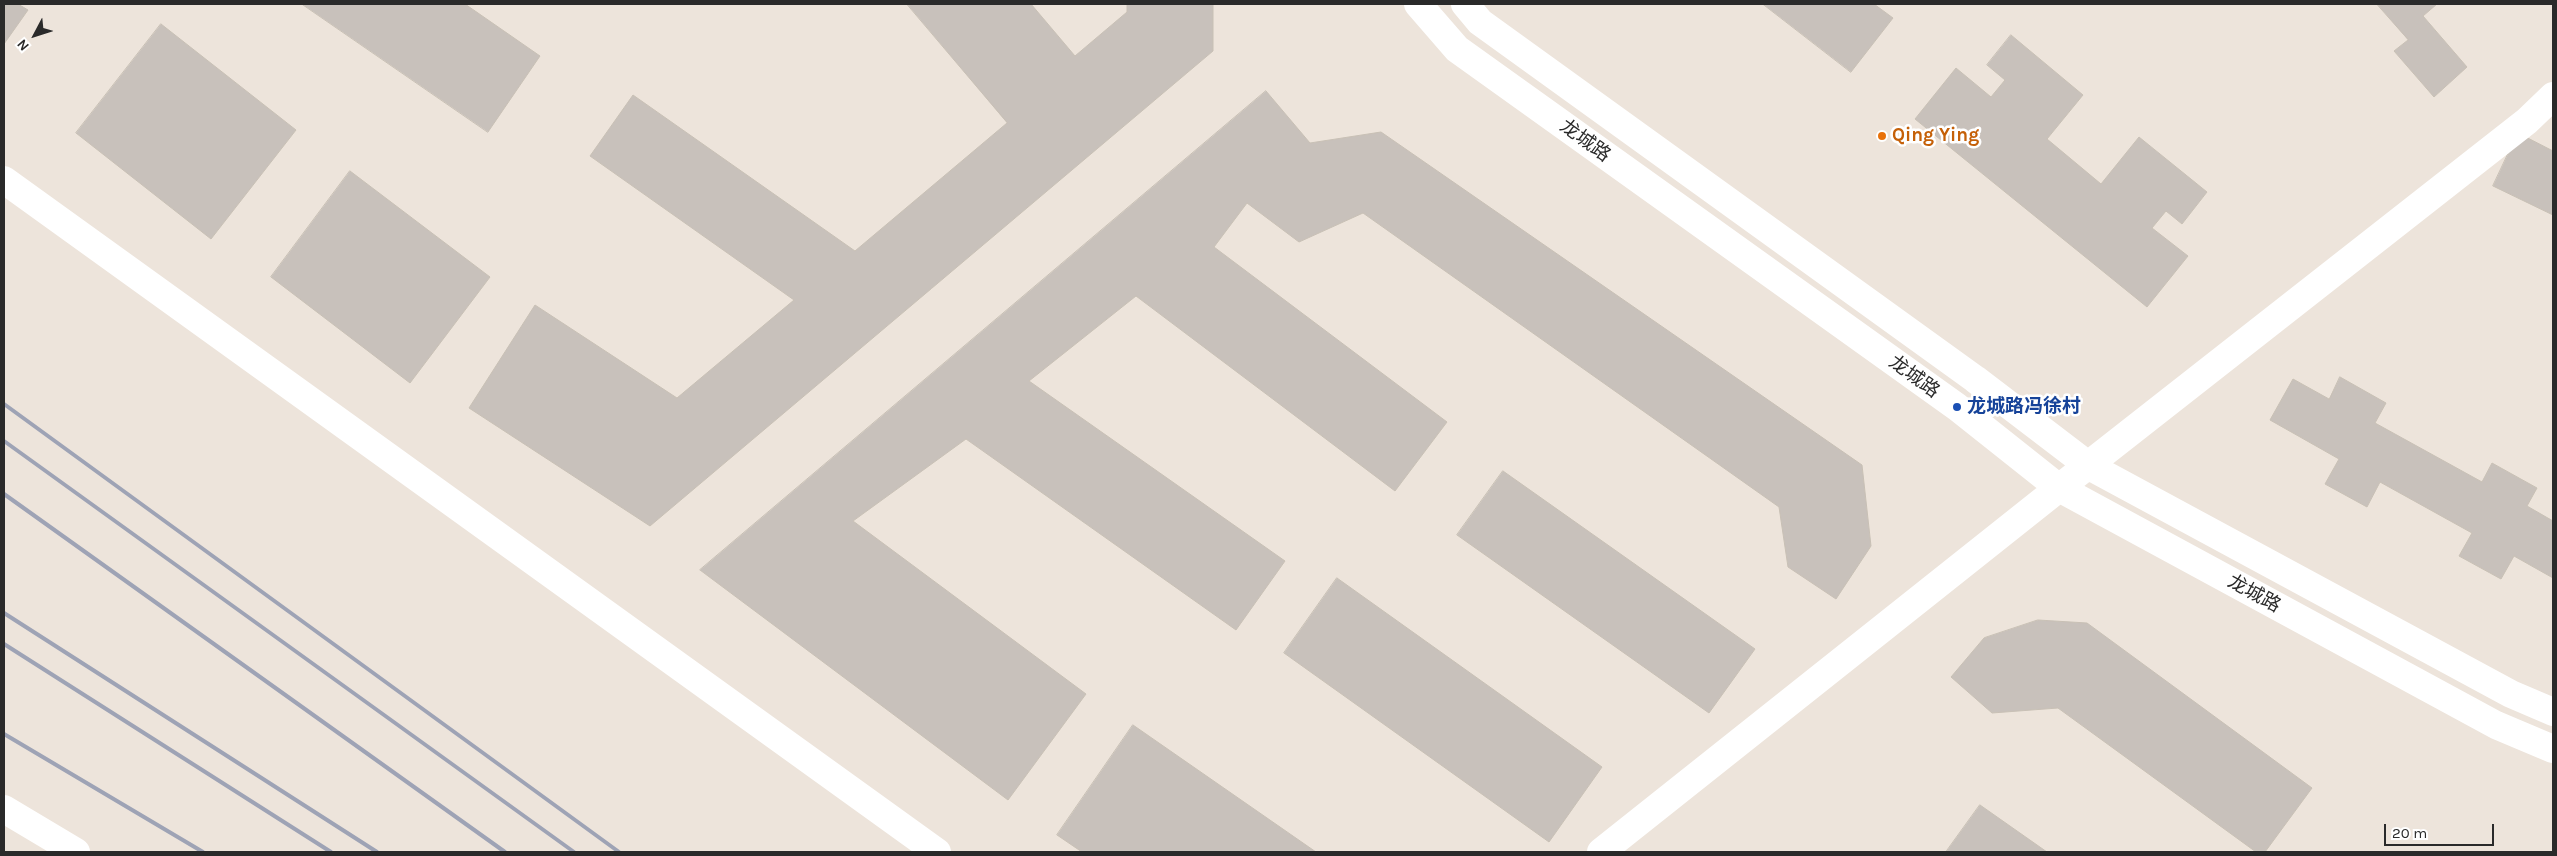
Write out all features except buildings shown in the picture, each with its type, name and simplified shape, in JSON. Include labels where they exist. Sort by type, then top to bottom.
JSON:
[{"type":"street","name":"龙城路","points":[[1418,4],[1457,49],[1949,402],[2059,488],[2496,725],[2553,749]]},
{"type":"street","name":"龙城路","points":[[1465,4],[1480,22],[1975,379],[2089,466],[2510,694],[2553,712]]},
{"type":"street","points":[[1601,852],[2059,488],[2527,121],[2553,96]]},
{"type":"street","points":[[4,180],[936,852]]},
{"type":"street","points":[[4,809],[76,852]]},
{"type":"railway","points":[[4,404],[619,852]]},
{"type":"railway","points":[[4,441],[574,852]]},
{"type":"railway","points":[[4,494],[505,852]]},
{"type":"railway","points":[[4,613],[377,852]]},
{"type":"railway","points":[[4,644],[331,852]]},
{"type":"railway","points":[[4,734],[203,852]]},
{"type":"place","name":"Qing Ying","points":[[1882,136]]},
{"type":"place","name":"龙城路冯徐村","points":[[1957,407]]}]
